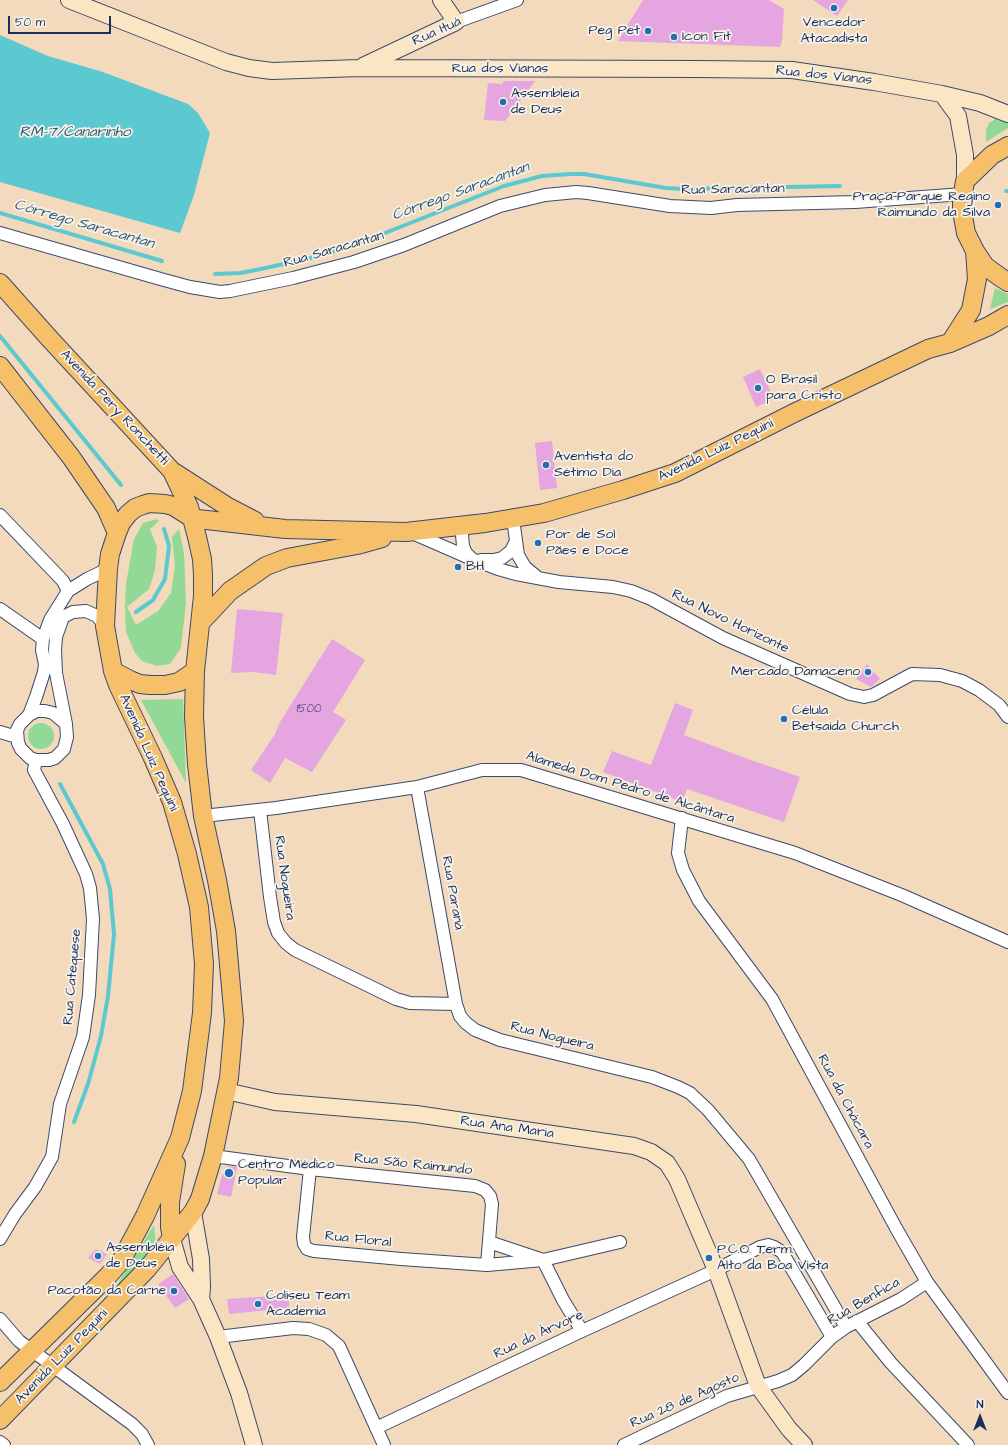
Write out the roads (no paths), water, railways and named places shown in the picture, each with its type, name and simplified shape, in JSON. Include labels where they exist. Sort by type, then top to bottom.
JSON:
[{"type":"main road","points":[[1008,146],[992,156],[964,187],[962,211],[966,233],[975,251],[985,266],[1008,282]]},
{"type":"main road","points":[[950,343],[971,310],[977,279],[975,251]]},
{"type":"main road","name":"Avenida Pery Ronchetti","points":[[0,283],[172,471],[189,507],[202,559],[202,621]]},
{"type":"main road","name":"Avenida Luiz Pequini","points":[[0,1382],[108,1276],[120,1261],[129,1247],[151,1204],[180,1138],[192,1091],[202,1013],[204,964],[199,907],[187,854],[172,802],[113,671],[105,626],[110,554],[116,533],[128,514],[135,508],[149,503],[173,506],[192,518],[285,529],[408,532],[464,526],[544,513],[665,477],[922,352],[950,343],[989,326],[1008,315]]},
{"type":"main road","points":[[0,366],[71,457],[106,508],[116,533]]},
{"type":"main road","points":[[172,471],[234,510],[268,527]]},
{"type":"main road","name":"Avenida Luiz Pequini","points":[[0,1420],[147,1269],[172,1239],[193,1212],[200,1199],[213,1156],[226,1091],[234,1021],[231,973],[226,931],[203,816],[197,764],[194,717],[196,671],[202,621],[230,591],[266,566],[287,558],[357,545],[408,532]]},
{"type":"main road","points":[[113,671],[140,684],[150,685],[164,685],[179,682],[196,671]]},
{"type":"main road","points":[[172,1239],[170,1227],[170,1202],[180,1138]]},
{"type":"street","name":"Rua dos Vianas","points":[[69,0],[226,62],[249,68],[272,71],[359,68],[792,70],[942,94],[980,103],[1008,114]]},
{"type":"street","points":[[441,0],[456,22]]},
{"type":"street","name":"Rua Ituá","points":[[359,68],[456,22],[518,0]]},
{"type":"street","points":[[942,94],[958,116],[965,155],[964,187]]},
{"type":"street","name":"Rua Saracantan","points":[[0,233],[190,287],[220,292],[293,278],[354,262],[404,245],[500,206],[545,195],[576,192],[602,194],[670,206],[711,208],[737,205],[855,202],[964,187]]},
{"type":"street","points":[[0,515],[63,582],[68,591]]},
{"type":"street","name":"Rua Novo Horizonte","points":[[513,519],[518,555],[522,564],[538,577]]},
{"type":"street","points":[[464,526],[462,535],[463,546],[466,553],[472,558],[484,561],[499,559],[508,554],[516,542]]},
{"type":"street","name":"Rua Novo Horizonte","points":[[408,532],[510,572],[560,582],[613,587],[631,591],[651,599],[723,638],[850,694],[864,697],[872,695],[912,674],[940,675],[962,681],[979,690],[999,705],[1008,717]]},
{"type":"street","points":[[105,626],[97,616],[86,611],[73,612],[62,617],[56,637],[55,650],[56,673],[66,724],[66,743],[60,754],[49,760],[36,760],[30,758],[21,749],[17,737],[20,724],[29,714],[44,672],[42,650],[43,640],[50,620],[68,591],[87,578],[108,569]]},
{"type":"street","points":[[0,609],[43,640]]},
{"type":"street","points":[[29,714],[37,711],[53,713],[66,724]]},
{"type":"street","points":[[0,732],[17,737]]},
{"type":"street","name":"Rua Catequese","points":[[0,1238],[15,1214],[35,1187],[52,1157],[60,1104],[83,1037],[89,995],[93,918],[90,888],[86,874],[63,824],[34,770],[36,760]]},
{"type":"street","name":"Alameda Dom Pedro de Alcântara","points":[[203,816],[260,810],[417,787],[482,770],[520,770],[611,796],[802,855],[904,896],[1008,942]]},
{"type":"street","name":"Rua Paraná","points":[[417,787],[456,1004]]},
{"type":"street","name":"Rua Nogueira","points":[[260,810],[274,922],[278,933],[286,943],[295,950],[396,999],[410,1003],[456,1004],[460,1016],[466,1023],[475,1030],[500,1040],[652,1077],[690,1093],[708,1110],[749,1159],[846,1328]]},
{"type":"street","name":"Rua da Chácara","points":[[682,818],[678,853],[683,870],[699,901],[772,999],[896,1228],[927,1282],[1008,1393]]},
{"type":"street","name":"Rua Ana Maria","points":[[226,1091],[275,1102],[416,1114],[634,1146],[651,1152],[667,1163],[677,1179],[716,1270],[758,1386],[789,1429],[804,1445]]},
{"type":"street","name":"Rua São Raimundo","points":[[213,1156],[310,1169],[475,1186],[485,1190],[490,1196],[492,1204],[487,1265]]},
{"type":"street","name":"Rua Floral","points":[[310,1169],[303,1237],[304,1244],[307,1249],[314,1251],[487,1265]]},
{"type":"street","points":[[193,1212],[201,1259],[201,1299]]},
{"type":"street","points":[[172,1239],[180,1266],[201,1299],[218,1337],[240,1393],[254,1445]]},
{"type":"street","points":[[489,1242],[543,1260],[563,1300],[582,1331]]},
{"type":"street","points":[[487,1265],[543,1260],[620,1242]]},
{"type":"street","name":"Rua da Árvore","points":[[376,1428],[716,1270],[760,1247],[768,1245],[782,1252],[832,1337]]},
{"type":"street","name":"Rua Benfica","points":[[758,1386],[778,1381],[792,1375],[804,1366],[832,1337],[857,1321],[901,1299],[927,1282]]},
{"type":"street","points":[[0,1319],[19,1341],[132,1424],[142,1434],[148,1445]]},
{"type":"street","points":[[857,1321],[891,1363],[968,1445]]},
{"type":"street","points":[[218,1337],[293,1328],[309,1329],[326,1334],[339,1346],[384,1445]]},
{"type":"street","name":"Rua 28 de Agosto","points":[[624,1445],[727,1396],[758,1386]]},
{"type":"street","points":[[0,1442],[4,1445]]},
{"type":"water","name":"RM-7/Canarinho","points":[[0,35],[48,56],[103,72],[188,104],[198,113],[210,133],[194,195],[180,233],[0,182]]},
{"type":"waterway","name":"Córrego Saracantan","points":[[215,274],[240,273],[256,270],[307,259],[352,246],[504,186],[542,176],[584,174],[666,188],[683,189],[840,186]]},
{"type":"waterway","name":"Córrego Saracantan","points":[[0,213],[162,261]]},
{"type":"waterway","points":[[0,336],[121,485]]},
{"type":"waterway","points":[[136,612],[153,600],[165,579],[169,546],[164,529]]},
{"type":"waterway","points":[[60,784],[103,864],[110,889],[114,934],[108,996],[101,1036],[88,1084],[74,1122]]},
{"type":"place","name":"Vencedor Atacadista","points":[[834,8]]},
{"type":"place","name":"Peg Pet","points":[[648,31]]},
{"type":"place","name":"Icon Fit","points":[[674,37]]},
{"type":"place","name":"Assembleia de Deus","points":[[503,102]]},
{"type":"place","name":"Praça-Parque Regino Raimundo da Silva","points":[[998,205]]},
{"type":"place","name":"O Brasil para Cristo","points":[[758,388]]},
{"type":"place","name":"Aventista do Sétimo Dia","points":[[546,465]]},
{"type":"place","name":"Por de Sol Pães e Doce","points":[[538,543]]},
{"type":"place","name":"BH","points":[[458,567]]},
{"type":"place","name":"Mercado Damaceno","points":[[868,672]]},
{"type":"place","name":"Célula Betsaida Church","points":[[784,719]]},
{"type":"place","name":"Centro Médico Popular","points":[[229,1173]]},
{"type":"place","name":"Assembléia de Deus","points":[[98,1256]]},
{"type":"place","name":"P.C.O. Term. Alto da Boa Vista","points":[[709,1258]]},
{"type":"place","name":"Pacotão da Carne","points":[[174,1291]]},
{"type":"place","name":"Coliseu Team Academia","points":[[258,1304]]}]
